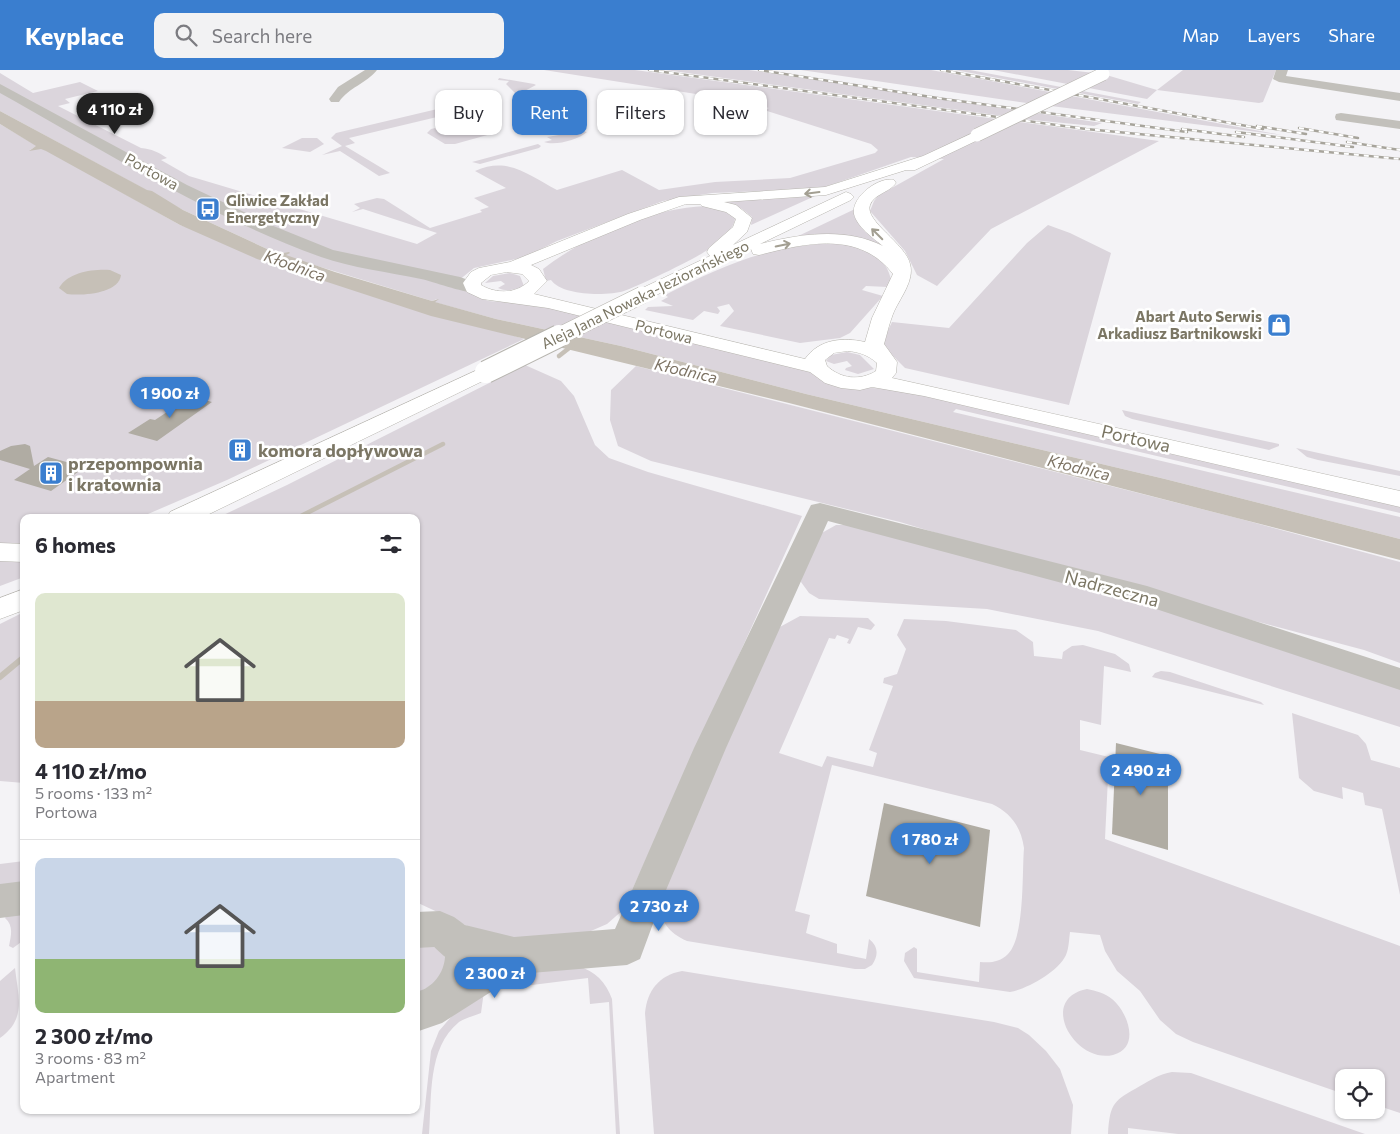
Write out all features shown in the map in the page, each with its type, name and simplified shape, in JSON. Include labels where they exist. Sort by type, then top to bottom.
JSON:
[{"type":"main road","name":"Aleja Jana Nowaka-Jeziorańskiego","points":[[188,514],[265,479],[648,292],[1108,72]]},
{"type":"main road","points":[[473,288],[472,283],[482,272],[512,267],[661,208],[698,198],[787,195],[826,191],[926,159]]},
{"type":"main road","points":[[880,367],[874,344],[883,314],[894,294],[901,273],[902,263],[895,252],[868,224],[863,216],[862,207],[864,202],[874,192],[911,171],[926,159]]},
{"type":"main road","points":[[648,292],[719,249],[740,229],[744,218],[731,208],[712,204],[693,203],[661,208]]},
{"type":"main road","points":[[648,292],[762,249],[826,239],[858,243],[870,248],[883,254],[901,273]]},
{"type":"main road","points":[[511,296],[522,293],[536,280],[542,266],[576,241]]},
{"type":"main road","name":"Portowa","points":[[512,267],[530,271],[536,280],[554,294],[784,348],[820,360]]},
{"type":"main road","name":"Portowa","points":[[473,288],[490,296],[511,296],[548,302],[820,360]]},
{"type":"main road","points":[[880,367],[844,382],[827,377],[820,360],[848,345],[868,325],[883,314]]},
{"type":"main road","points":[[848,345],[870,349],[880,367]]},
{"type":"main road","name":"Portowa","points":[[880,367],[1400,485]]},
{"type":"main road","name":"Portowa","points":[[880,367],[961,398],[1400,499]]},
{"type":"main road","points":[[171,514],[265,479]]},
{"type":"main road","points":[[204,514],[238,497],[265,479]]},
{"type":"main road","points":[[0,552],[20,553]]},
{"type":"main road","points":[[0,596],[20,588]]},
{"type":"main road","points":[[0,609],[20,600]]},
{"type":"street","points":[[335,99],[339,90],[348,83],[365,77],[371,70]]},
{"type":"street","points":[[1281,75],[1400,97]]},
{"type":"street","name":"Portowa","points":[[0,88],[218,206],[308,246],[339,257],[454,281],[473,288]]},
{"type":"street","points":[[1341,116],[1400,125]]},
{"type":"street","name":"Portowa","points":[[308,246],[447,270],[482,272]]},
{"type":"street","name":"Nadrzeczna","points":[[514,956],[627,946],[643,902],[710,748],[820,511],[1147,596],[1400,679]]},
{"type":"street","points":[[0,901],[20,898]]},
{"type":"street","points":[[420,930],[440,930],[457,940],[514,956]]},
{"type":"street","points":[[432,1004],[458,982],[464,968],[463,952],[457,940]]},
{"type":"street","points":[[432,1004],[514,956]]},
{"type":"shaded area","points":[[544,70],[635,70],[1159,141],[991,229],[937,286],[917,275],[905,251],[870,211],[879,195],[944,159],[911,157],[819,189],[712,193],[663,201],[557,241],[525,257],[474,268],[453,285],[488,301],[532,304],[802,368],[840,387],[899,389],[1400,505],[1400,513],[956,409],[953,412],[1400,517],[1400,539],[1165,479],[806,394],[621,346],[496,319],[434,302],[437,299],[432,301],[278,254],[183,210],[0,111],[0,73],[33,93],[80,82],[98,91],[65,99],[70,103],[58,106],[141,148],[161,154],[167,158],[161,160],[189,176],[417,244],[437,233],[363,209],[352,212],[360,208],[354,204],[377,198],[384,199],[430,228],[482,212],[480,210],[489,207],[474,198],[506,188],[475,171],[487,167],[508,166],[527,173],[557,190],[622,170],[659,190],[715,182],[790,178],[875,153],[878,150],[871,144],[767,111],[769,108],[767,108],[767,90],[694,90],[694,94],[684,92],[684,90],[671,90]]},
{"type":"shaded area","points":[[665,70],[749,70],[1102,123],[1094,126],[1033,120]]},
{"type":"shaded area","points":[[801,70],[931,70],[1282,135],[1027,103]]},
{"type":"shaded area","points":[[955,70],[970,70],[1141,102],[1138,104]]},
{"type":"shaded area","points":[[993,70],[1068,70],[1103,74],[1157,90],[1147,99]]},
{"type":"shaded area","points":[[1183,70],[1276,70],[1263,102],[1259,103],[1157,90]]},
{"type":"shaded area","points":[[499,78],[536,85],[526,90],[512,90],[506,84],[509,81],[498,80]]},
{"type":"shaded area","points":[[435,110],[435,117],[349,138],[355,143],[345,146],[390,173],[379,176],[340,151],[322,155],[342,146],[331,138],[336,133]]},
{"type":"shaded area","points":[[0,124],[37,146],[30,150],[41,148],[54,154],[180,225],[524,339],[227,480],[148,514],[20,514],[20,545],[0,545]]},
{"type":"shaded area","points":[[435,128],[435,135],[487,135],[455,144],[445,144],[427,133]]},
{"type":"shaded area","points":[[583,135],[566,142],[554,143],[544,142],[552,140],[547,137]]},
{"type":"shaded area","points":[[302,138],[317,138],[324,144],[310,152],[282,148]]},
{"type":"shaded area","points":[[538,144],[541,146],[539,148],[480,164],[472,162]]},
{"type":"shaded area","points":[[815,196],[751,225],[752,217],[742,209],[730,204],[706,199]]},
{"type":"shaded area","points":[[705,206],[718,208],[735,217],[730,231],[712,247],[659,276],[624,291],[607,294],[574,292],[557,285],[551,280],[546,281],[543,269],[579,245],[599,235],[641,218],[662,212]]},
{"type":"shaded area","points":[[855,209],[887,249],[794,238]]},
{"type":"shaded area","points":[[1048,225],[1070,233],[1111,253],[1069,405],[905,368],[884,347],[883,341],[892,322],[949,328],[1027,243]]},
{"type":"shaded area","points":[[841,243],[874,254],[885,265],[892,283],[888,287],[866,286],[862,290],[883,296],[850,333],[840,338],[800,343],[720,326],[734,311],[729,304],[717,307],[720,311],[718,314],[704,311],[693,320],[645,310],[648,307],[673,306],[661,301],[668,297],[665,295],[729,265],[793,247]]},
{"type":"shaded area","points":[[510,273],[520,276],[524,286],[505,290],[498,288],[505,284],[501,281],[485,283],[493,276]]},
{"type":"shaded area","points":[[847,352],[860,355],[874,369],[858,374],[845,370],[852,366],[847,361],[834,364],[826,361],[831,355]]},
{"type":"shaded area","points":[[525,365],[561,381],[574,396],[595,445],[609,458],[648,472],[802,516],[623,910],[607,924],[584,934],[545,939],[493,938],[420,904],[420,514],[225,514]]},
{"type":"shaded area","points":[[636,366],[1237,518],[1400,562],[1400,663],[1364,650],[1036,563],[900,522],[651,461],[618,446],[610,420],[611,390]]},
{"type":"shaded area","points":[[1122,410],[1279,444],[1279,446],[1269,450],[1132,419],[1125,416]]},
{"type":"shaded area","points":[[1296,448],[1400,471],[1400,476],[1318,460],[1307,457]]},
{"type":"shaded area","points":[[836,525],[848,525],[1163,609],[1400,684],[1400,727],[1098,631],[987,609],[819,599],[809,593],[801,582],[802,572],[820,534]]},
{"type":"shaded area","points":[[0,558],[20,560],[20,578],[0,586]]},
{"type":"shaded area","points":[[20,614],[20,783],[0,781],[0,624]]},
{"type":"shaded area","points":[[800,616],[868,618],[875,625],[871,630],[858,627],[850,644],[847,643],[849,639],[837,635],[835,639],[829,638],[779,753],[822,767],[827,756],[873,767],[877,753],[869,750],[893,686],[883,683],[884,678],[897,674],[906,649],[897,635],[904,619],[946,621],[1016,630],[1033,642],[1034,656],[1062,659],[1063,652],[1072,646],[1083,645],[1115,654],[1129,664],[1131,672],[1104,666],[1101,725],[1080,720],[1080,750],[1109,757],[1105,839],[1400,946],[1400,1113],[1385,1108],[1385,1069],[1335,1069],[1335,1091],[1193,1042],[1176,1034],[1160,1020],[1140,991],[1117,971],[1105,951],[1100,935],[1070,932],[1066,955],[1056,968],[1041,979],[1010,992],[914,978],[904,961],[905,953],[914,947],[917,949],[917,972],[979,982],[980,962],[992,962],[1002,959],[1013,946],[1020,919],[1023,888],[1023,840],[1018,827],[1010,816],[992,804],[832,765],[795,911],[810,915],[806,933],[837,944],[837,953],[866,959],[869,939],[876,948],[876,954],[872,965],[865,969],[855,969],[687,941],[674,933],[662,918],[660,897],[778,628]]},
{"type":"shaded area","points":[[1161,671],[1170,672],[1261,702],[1264,705],[1152,677],[1155,673]]},
{"type":"shaded area","points":[[1292,713],[1358,735],[1366,744],[1371,760],[1400,768],[1400,895],[1382,809],[1365,805],[1363,793],[1342,787],[1343,799],[1314,791],[1299,778]]},
{"type":"shaded area","points":[[20,862],[20,886],[0,888],[0,864]]},
{"type":"shaded area","points":[[20,912],[20,943],[13,948],[9,946],[11,928],[5,918],[8,914]]},
{"type":"shaded area","points":[[431,945],[444,956],[446,963],[442,979],[420,992],[420,946]]},
{"type":"shaded area","points":[[578,966],[595,974],[607,987],[612,999],[620,1134],[616,1134],[609,1002],[590,1004],[588,978],[484,991],[481,1013],[459,1022],[441,1045],[433,1074],[429,1134],[422,1134],[431,1051],[439,1031],[451,1017],[502,975]]},
{"type":"shaded area","points":[[15,968],[19,1006],[14,1023],[9,1031],[0,1038],[0,981]]},
{"type":"shaded area","points":[[682,971],[994,1022],[1018,1028],[1029,1035],[1046,1051],[1060,1069],[1073,1105],[1071,1134],[654,1134],[646,1005],[652,991],[661,980]]},
{"type":"shaded area","points":[[1087,989],[1100,992],[1109,997],[1123,1012],[1129,1029],[1129,1038],[1127,1045],[1122,1051],[1113,1055],[1099,1055],[1086,1050],[1075,1041],[1067,1029],[1063,1017],[1065,1005],[1072,995]]},
{"type":"shaded area","points":[[1172,1072],[1191,1073],[1365,1134],[1178,1134],[1128,1128],[1128,1134],[1108,1134],[1110,1115],[1119,1099],[1155,1078]]},
{"type":"water","name":"Kłodnica","points":[[0,111],[152,191],[183,210],[278,254],[289,252],[286,255],[335,272],[432,301],[439,299],[435,302],[496,319],[621,346],[806,394],[1165,479],[1400,539],[1400,560],[789,403],[431,316],[257,259],[180,225],[46,151],[41,149],[29,151],[36,146],[0,124]]},
{"type":"water","points":[[96,270],[110,270],[121,275],[119,281],[107,290],[73,295],[67,294],[59,288],[68,278],[75,275]]},
{"type":"building","points":[[191,396],[212,402],[157,441],[128,433],[150,419],[155,420]]},
{"type":"building","name":"przepompownia i kratownia","points":[[25,444],[30,446],[34,466],[48,457],[85,467],[51,491],[14,480],[30,469],[0,460],[0,451],[11,446]]},
{"type":"building","points":[[1116,743],[1168,756],[1168,850],[1112,834]]},
{"type":"building","points":[[884,803],[990,830],[980,927],[866,896]]},
{"type":"waterway","points":[[559,356],[573,345]]},
{"type":"waterway","points":[[305,514],[443,444]]},
{"type":"waterway","points":[[0,677],[20,660]]},
{"type":"railway","points":[[649,70],[1086,129],[1400,159]]},
{"type":"railway","points":[[759,70],[944,99],[1187,132]]},
{"type":"railway","points":[[941,70],[1263,129]]},
{"type":"railway","points":[[1257,126],[1306,134]]},
{"type":"railway","points":[[1299,128],[1358,138]]},
{"type":"railway","points":[[1182,129],[1244,137]]},
{"type":"railway","points":[[1236,132],[1353,147]]},
{"type":"railway","points":[[1347,142],[1400,150]]},
{"type":"place","name":"Gliwice Zakład Energetyczny","points":[[208,209]]},
{"type":"place","name":"Abart Auto Serwis Arkadiusz Bartnikowski","points":[[1279,325]]},
{"type":"place","name":"komora dopływowa","points":[[240,450]]},
{"type":"place","name":"przepompownia i kratownia","points":[[51,473]]}]
